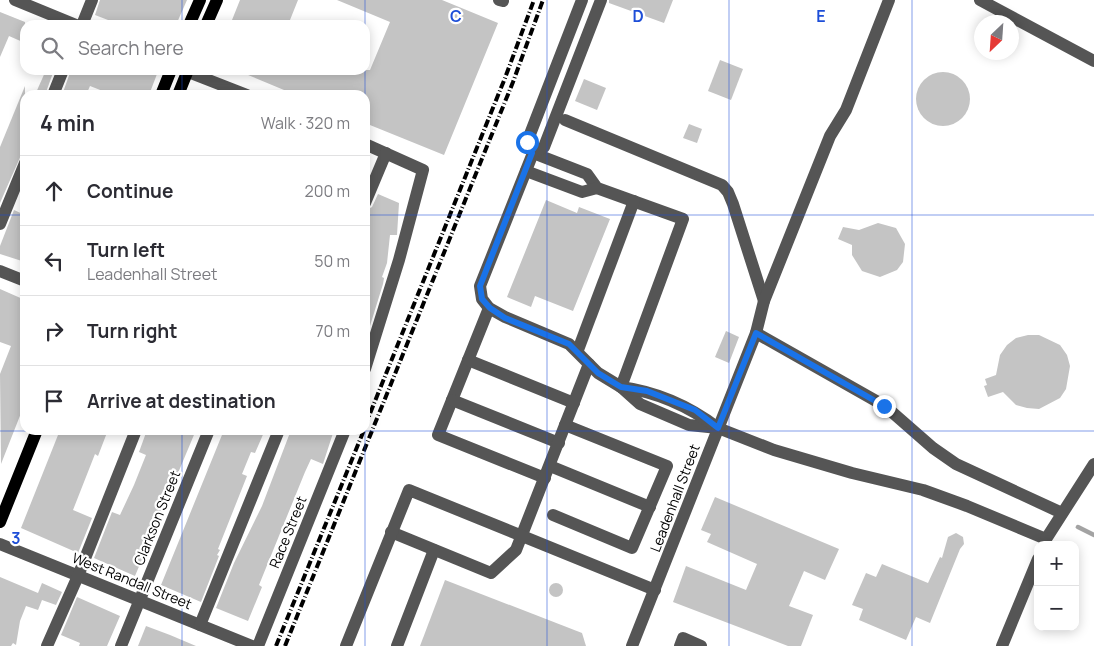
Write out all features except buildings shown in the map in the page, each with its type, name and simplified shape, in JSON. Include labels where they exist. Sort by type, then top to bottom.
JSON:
[{"type":"main road","points":[[191,20],[200,0]]},
{"type":"main road","points":[[208,20],[216,0]]},
{"type":"main road","points":[[163,90],[169,75]]},
{"type":"main road","points":[[180,90],[185,75]]},
{"type":"main road","points":[[0,522],[35,435]]},
{"type":"street","points":[[15,0],[64,20]]},
{"type":"street","points":[[84,20],[92,0]]},
{"type":"street","points":[[582,0],[527,142],[532,153],[480,286],[482,299],[490,308],[505,318],[569,344],[578,350],[598,373],[621,387],[640,404],[689,425],[718,428],[774,450],[834,468],[923,490],[967,506],[1043,541]]},
{"type":"street","points":[[532,153],[544,147],[601,0]]},
{"type":"street","name":"Leadenhall Street","points":[[632,646],[756,333],[764,301],[830,136],[846,110],[889,0]]},
{"type":"street","points":[[980,0],[1094,61]]},
{"type":"street","points":[[55,90],[61,75]]},
{"type":"street","points":[[196,75],[234,90]]},
{"type":"street","points":[[565,120],[722,185],[728,192],[733,204],[764,301]]},
{"type":"street","points":[[370,146],[423,170],[402,252],[370,353]]},
{"type":"street","points":[[370,191],[386,153]]},
{"type":"street","points":[[532,153],[587,174],[597,188]]},
{"type":"street","points":[[526,171],[582,192],[597,188],[683,220],[621,387]]},
{"type":"street","points":[[0,224],[20,175]]},
{"type":"street","points":[[578,350],[634,201]]},
{"type":"street","points":[[0,270],[20,279]]},
{"type":"street","points":[[490,308],[438,435],[545,478]]},
{"type":"street","points":[[756,333],[876,400],[933,448],[956,464],[1062,513]]},
{"type":"street","points":[[468,360],[574,403]]},
{"type":"street","points":[[391,532],[491,572],[516,550],[589,364]]},
{"type":"street","points":[[452,400],[559,443]]},
{"type":"street","points":[[553,515],[632,548],[667,466],[566,425]]},
{"type":"street","points":[[47,646],[78,576],[134,435]]},
{"type":"street","name":"Clarkson Street","points":[[121,646],[207,435]]},
{"type":"street","points":[[200,625],[276,435]]},
{"type":"street","name":"Race Street","points":[[258,646],[343,435]]},
{"type":"street","points":[[1046,541],[1094,464]]},
{"type":"street","points":[[550,466],[650,507]]},
{"type":"street","points":[[346,646],[409,490],[655,590]]},
{"type":"street","name":"West Randall Street","points":[[0,544],[252,646]]},
{"type":"street","points":[[397,646],[434,550]]},
{"type":"street","points":[[1002,646],[1034,569]]},
{"type":"street","points":[[680,646],[683,638],[701,646]]},
{"type":"waterway","points":[[1078,527],[1094,535]]},
{"type":"railway","points":[[370,414],[505,78],[534,0]]},
{"type":"railway","points":[[285,646],[513,82],[543,0]]},
{"type":"railway","points":[[276,646],[362,435]]},
{"type":"route","points":[[527,142],[532,153],[480,286],[482,299],[490,308],[505,318],[569,344],[578,350],[598,373],[621,387],[647,391],[695,410],[718,428],[756,333],[860,390],[884,406]]}]
